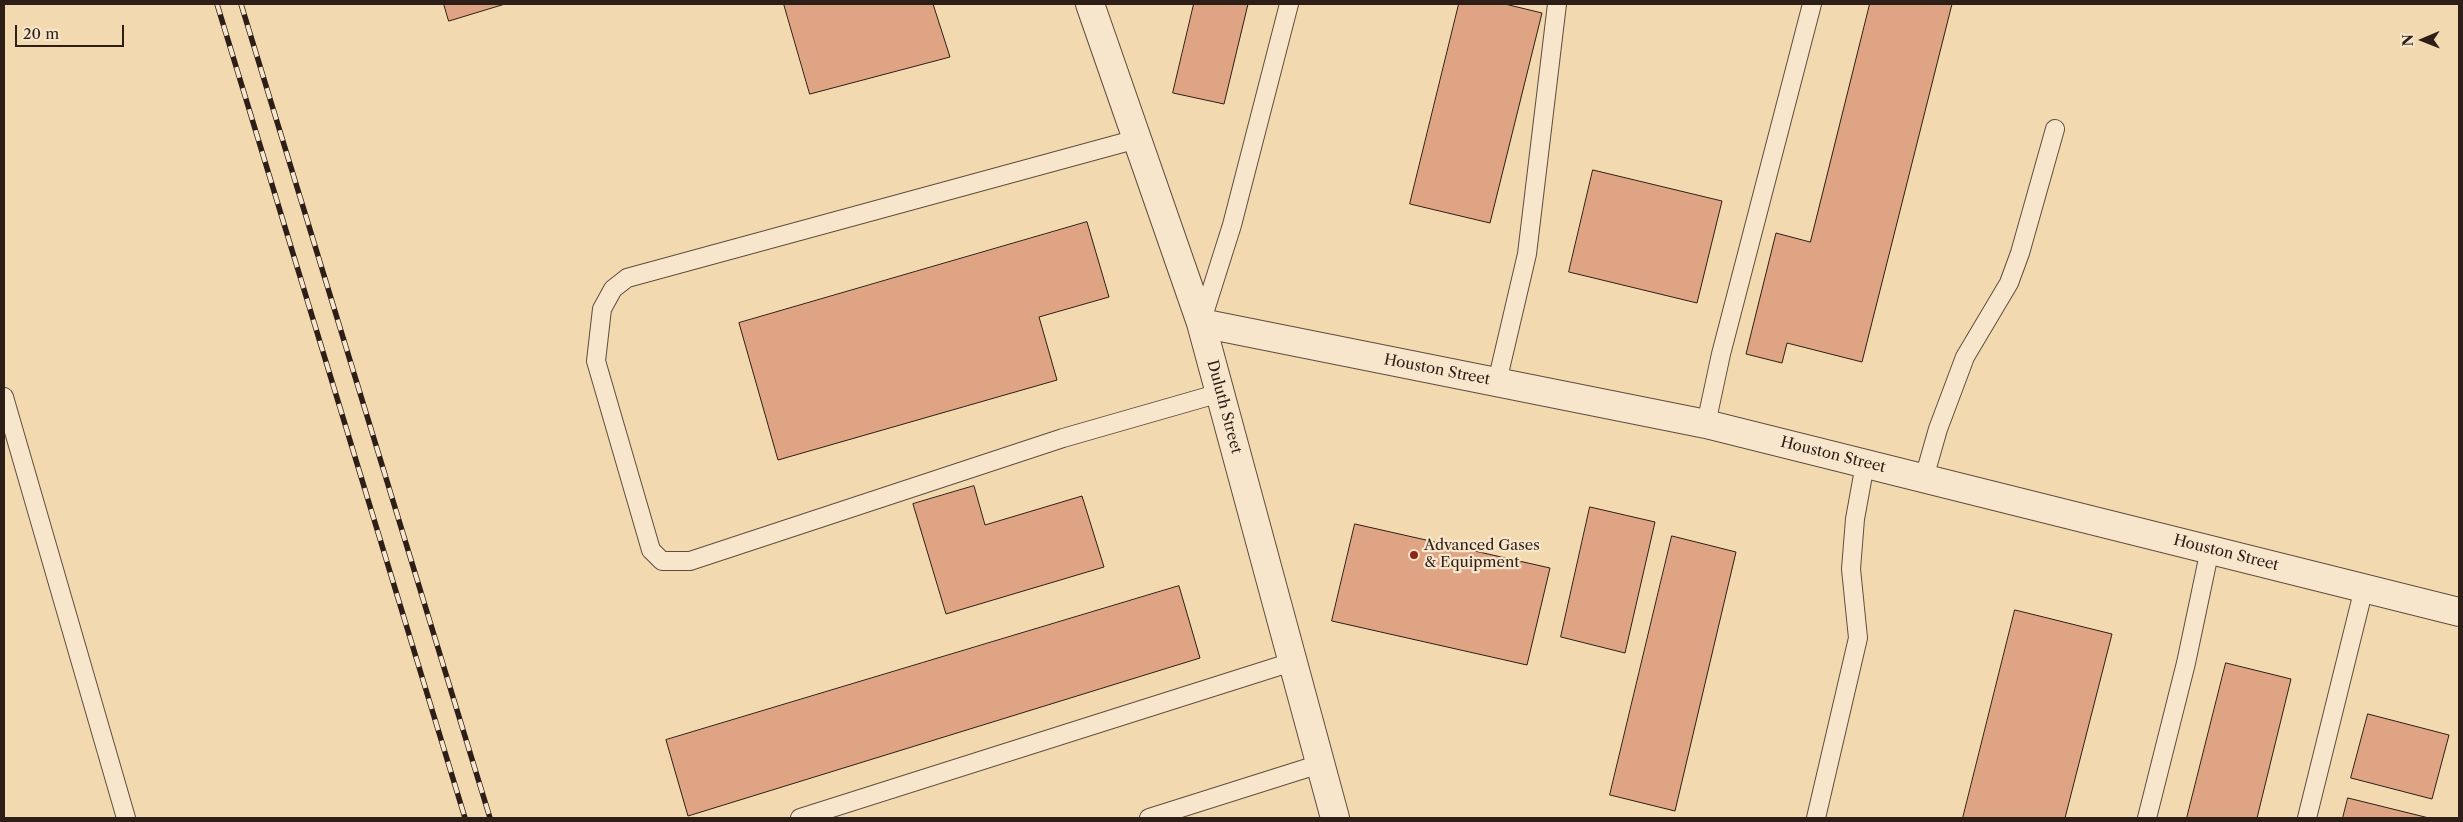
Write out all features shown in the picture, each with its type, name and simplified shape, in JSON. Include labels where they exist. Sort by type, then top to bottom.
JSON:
[{"type":"street","name":"Duluth Street","points":[[1090,4],[1201,323],[1335,818]]},
{"type":"street","name":"Houston Street","points":[[1201,323],[1706,424],[2459,612]]},
{"type":"lane","points":[[1201,323],[1232,224],[1289,4]]},
{"type":"lane","points":[[1497,382],[1527,254],[1557,4]]},
{"type":"lane","points":[[1706,424],[1721,354],[1812,4]]},
{"type":"lane","points":[[1924,478],[1938,429],[1965,356],[2009,283],[2020,253],[2055,129]]},
{"type":"lane","points":[[1137,139],[627,278],[613,289],[602,309],[596,361],[651,550],[662,561],[690,561],[1063,438],[1220,393]]},
{"type":"lane","points":[[4,397],[126,818]]},
{"type":"lane","points":[[1816,818],[1858,638],[1851,569],[1855,520],[1865,464]]},
{"type":"lane","points":[[2147,818],[2186,663],[2210,550]]},
{"type":"lane","points":[[2307,818],[2364,588]]},
{"type":"lane","points":[[800,818],[1292,662]]},
{"type":"lane","points":[[1149,818],[1320,764]]},
{"type":"building","points":[[444,4],[505,4],[449,21]]},
{"type":"building","points":[[784,4],[933,4],[950,57],[810,94]]},
{"type":"building","points":[[1194,4],[1248,4],[1224,104],[1173,93]]},
{"type":"building","points":[[1459,4],[1505,4],[1542,13],[1490,223],[1410,204]]},
{"type":"building","points":[[1870,4],[1952,4],[1862,362],[1787,343],[1782,363],[1746,354],[1776,233],[1810,242]]},
{"type":"building","points":[[1593,170],[1722,201],[1697,303],[1569,272]]},
{"type":"building","points":[[1087,222],[1109,297],[1039,317],[1057,380],[778,460],[739,323]]},
{"type":"building","points":[[974,486],[985,525],[1082,496],[1104,567],[946,614],[913,504]]},
{"type":"building","points":[[1590,507],[1655,522],[1625,653],[1561,637]]},
{"type":"building","points":[[1355,524],[1550,568],[1527,665],[1332,621]]},
{"type":"building","points":[[1672,536],[1736,552],[1675,811],[1610,795]]},
{"type":"building","points":[[1179,586],[1200,658],[688,816],[666,740]]},
{"type":"building","points":[[2015,610],[2112,634],[2065,818],[1963,818]]},
{"type":"building","points":[[2226,663],[2291,679],[2257,818],[2187,818]]},
{"type":"building","points":[[2368,714],[2449,735],[2432,799],[2351,778]]},
{"type":"building","points":[[2348,798],[2429,818],[2343,818]]},
{"type":"railway","points":[[217,4],[465,818]]},
{"type":"railway","points":[[241,4],[490,818]]},
{"type":"place","name":"Advanced Gases & Equipment","points":[[1414,555]]}]
